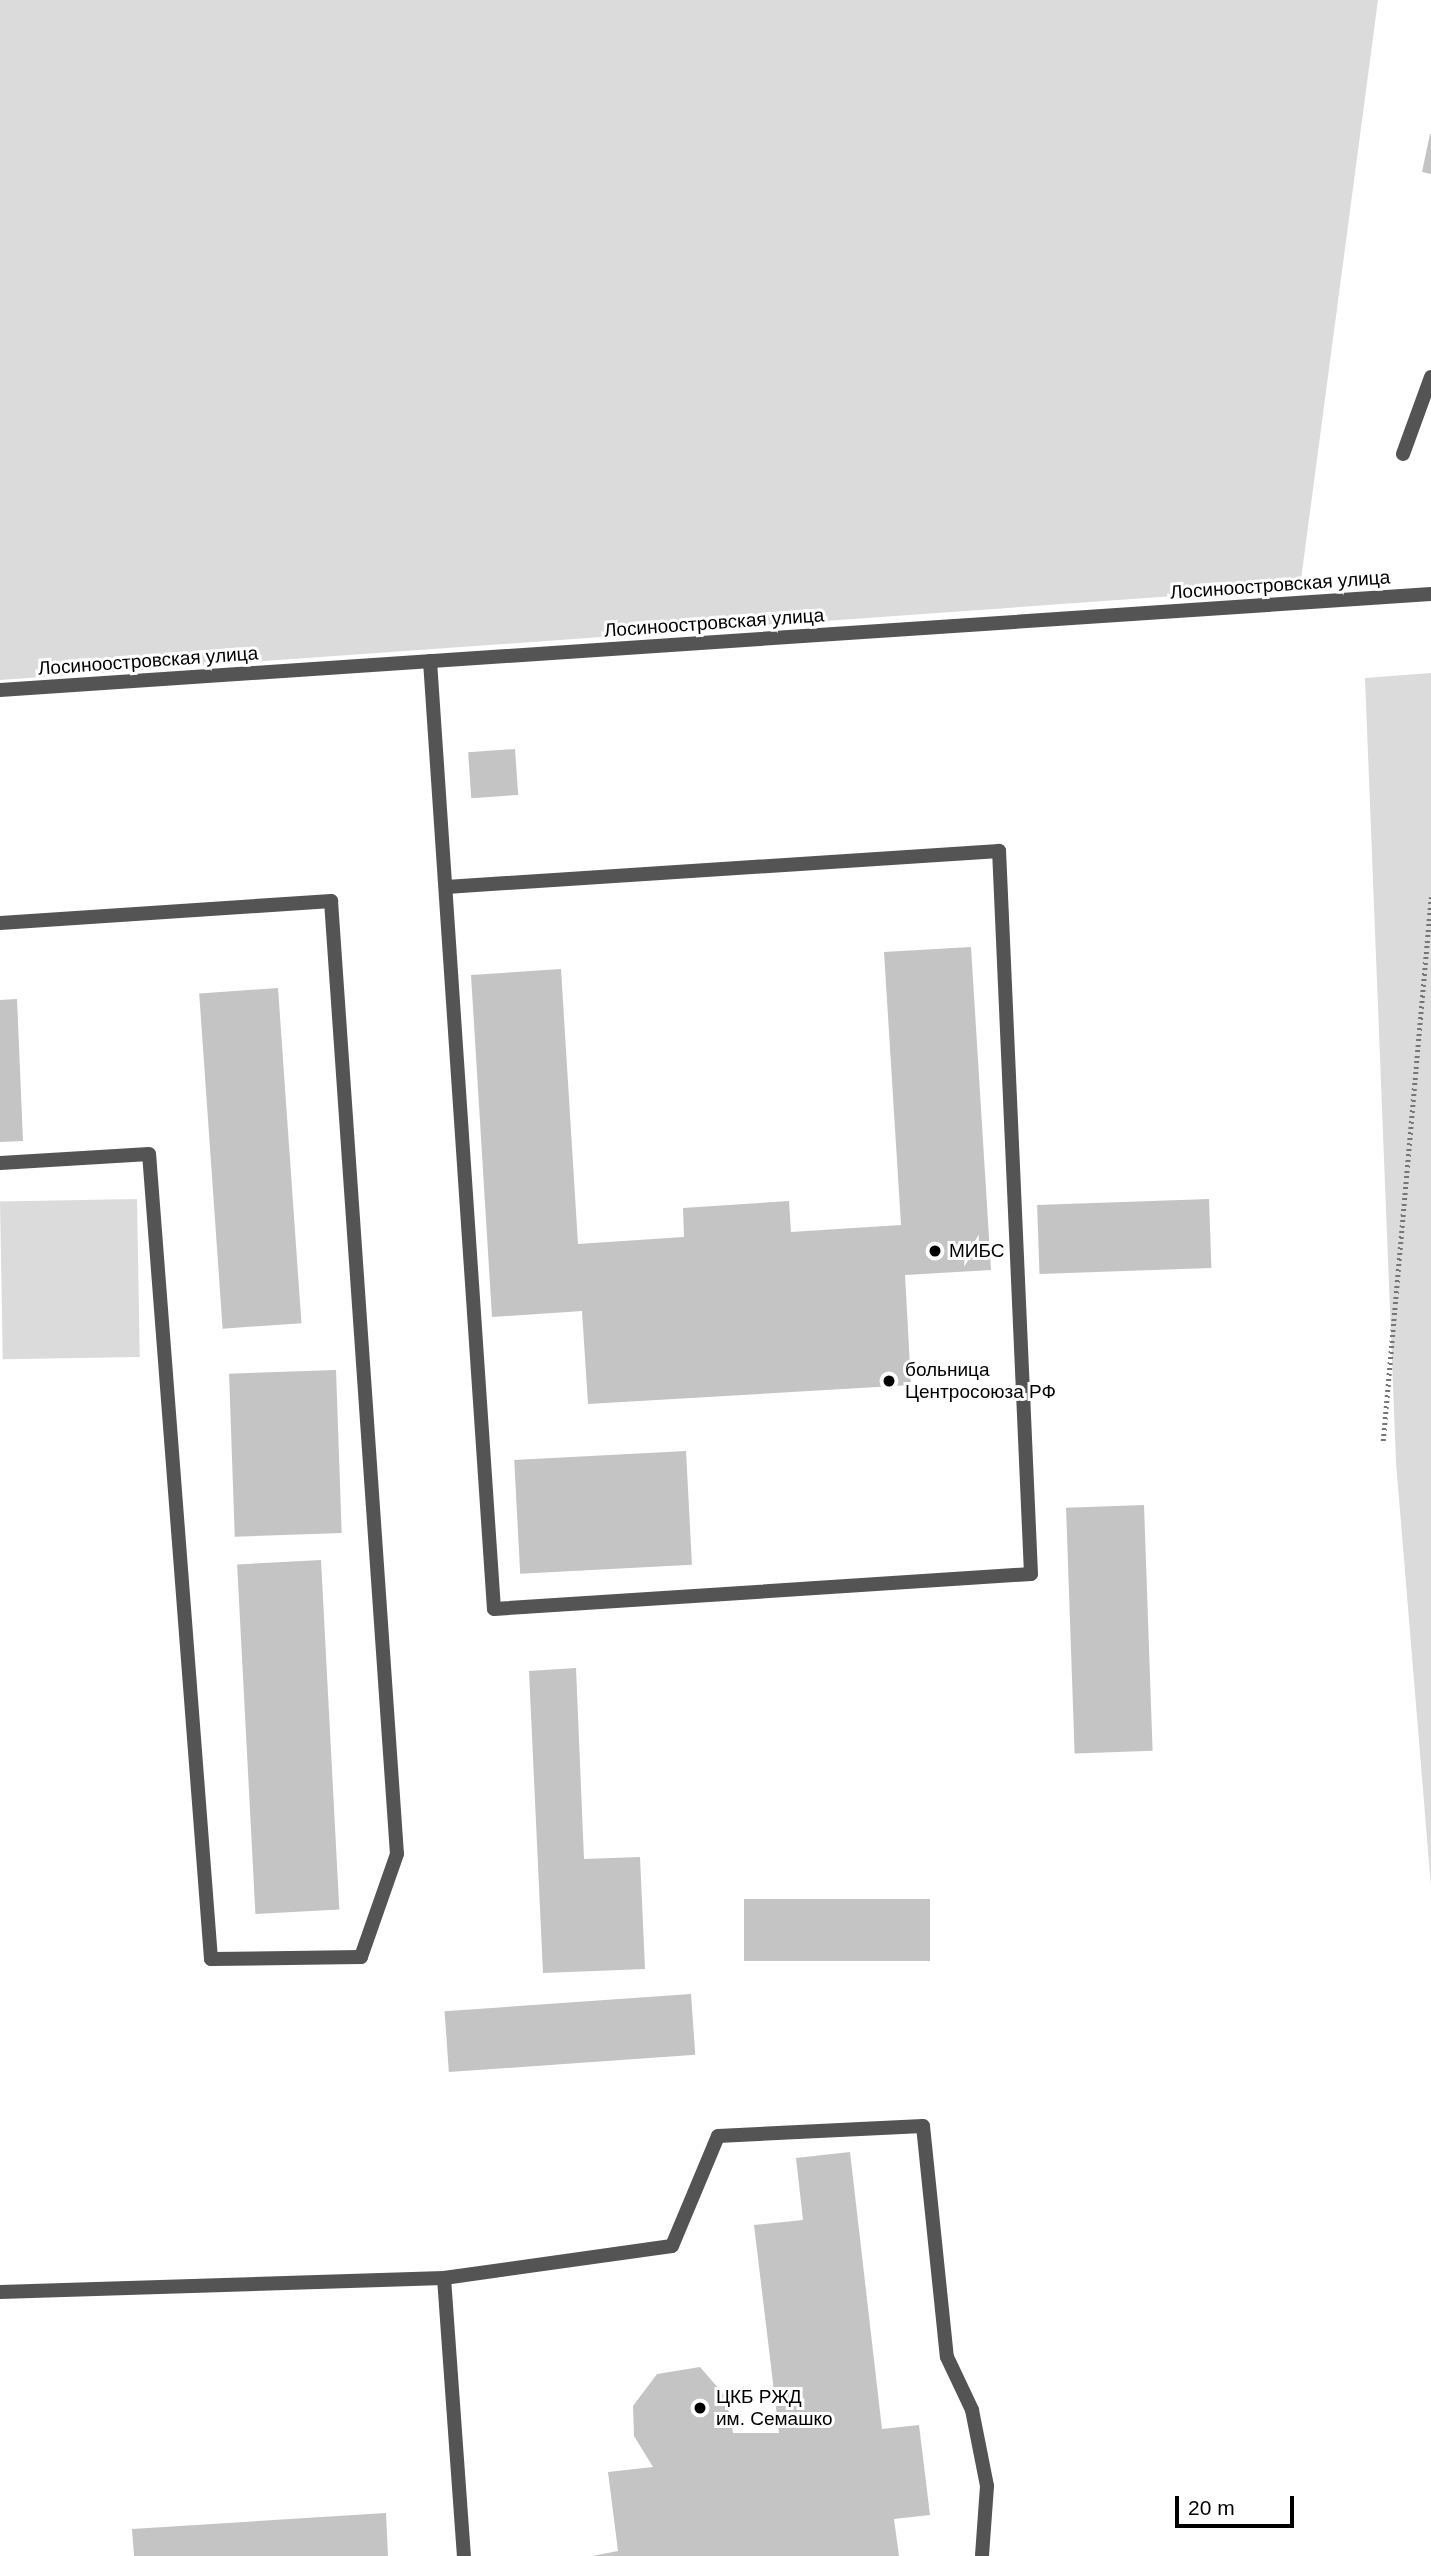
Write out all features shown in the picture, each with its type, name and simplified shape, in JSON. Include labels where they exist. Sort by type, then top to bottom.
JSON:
[{"type":"street","points":[[1403,454],[1431,377]]},
{"type":"street","name":"Лосиноостровская улица","points":[[0,690],[1431,594]]},
{"type":"street","points":[[430,661],[494,1609],[1031,1574],[999,851],[446,887]]},
{"type":"street","points":[[0,923],[331,901],[397,1854],[360,1957],[211,1959],[149,1154],[0,1163]]},
{"type":"street","points":[[0,2292],[444,2278],[672,2246],[718,2136],[923,2126],[947,2357],[972,2410],[987,2486],[982,2556]]},
{"type":"street","points":[[444,2278],[464,2556]]},
{"type":"path","points":[[1383,1441],[1431,897]]},
{"type":"shaded area","points":[[0,0],[1378,0],[1300,587],[0,680]]},
{"type":"shaded area","points":[[1431,673],[1431,1887],[1396,1462],[1365,678]]},
{"type":"shaded area","points":[[137,1199],[140,1357],[3,1359],[0,1201]]},
{"type":"building","points":[[1431,134],[1431,174],[1422,172]]},
{"type":"building","points":[[515,749],[518,795],[471,798],[468,752]]},
{"type":"building","points":[[971,947],[991,1270],[905,1275],[911,1385],[588,1404],[582,1311],[492,1317],[471,975],[561,969],[578,1244],[684,1237],[683,1208],[789,1201],[791,1232],[901,1225],[884,952]]},
{"type":"building","points":[[278,988],[301,1323],[223,1329],[199,994]]},
{"type":"building","points":[[17,999],[23,1141],[0,1142],[0,1000]]},
{"type":"building","points":[[1209,1199],[1211,1268],[1040,1274],[1037,1205]]},
{"type":"building","points":[[336,1370],[342,1533],[235,1537],[229,1374]]},
{"type":"building","points":[[686,1451],[692,1565],[520,1574],[514,1460]]},
{"type":"building","points":[[1144,1505],[1153,1751],[1075,1754],[1066,1508]]},
{"type":"building","points":[[321,1560],[339,1910],[255,1914],[237,1564]]},
{"type":"building","points":[[576,1668],[584,1859],[640,1857],[645,1969],[543,1973],[529,1671]]},
{"type":"building","points":[[744,1899],[930,1899],[930,1961],[744,1961]]},
{"type":"building","points":[[691,1994],[695,2055],[449,2072],[445,2011]]},
{"type":"building","points":[[850,2152],[882,2429],[919,2425],[930,2515],[894,2519],[899,2556],[592,2556],[618,2551],[608,2472],[653,2467],[634,2436],[633,2406],[657,2374],[700,2367],[726,2397],[733,2433],[779,2433],[754,2225],[803,2220],[796,2158]]},
{"type":"building","points":[[386,2513],[388,2556],[134,2556],[132,2529]]},
{"type":"place","name":"МИБС","points":[[935,1251]]},
{"type":"place","name":"больница Центросоюза РФ","points":[[889,1381]]},
{"type":"place","name":"ЦКБ РЖД им. Семашко","points":[[700,2408]]}]
